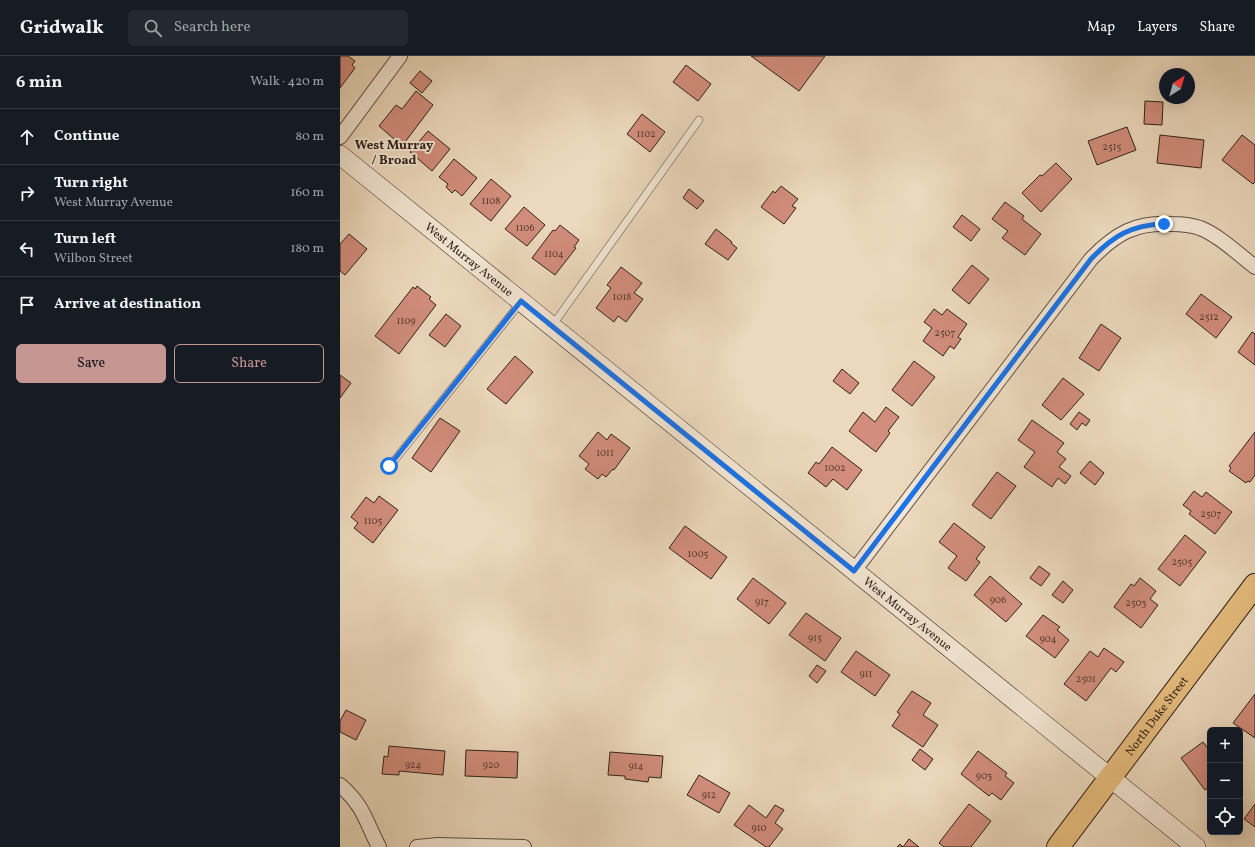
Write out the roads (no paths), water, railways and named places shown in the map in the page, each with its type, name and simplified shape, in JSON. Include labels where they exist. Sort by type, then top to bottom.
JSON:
[{"type":"highway","name":"North Duke Street","points":[[1058,847],[1255,586]]},
{"type":"street","points":[[340,137],[400,56]]},
{"type":"street","name":"West Murray Avenue","points":[[340,155],[1109,779],[1196,847]]},
{"type":"street","points":[[854,571],[1091,259],[1104,245],[1119,234],[1137,227],[1150,224],[1184,224],[1200,228],[1214,236],[1255,267]]},
{"type":"street","points":[[340,785],[359,803],[367,817],[379,847]]},
{"type":"street","points":[[417,847],[482,845],[524,847]]},
{"type":"lane","points":[[552,326],[699,120]]},
{"type":"lane","points":[[389,466],[521,301]]},
{"type":"district","name":"West Murray / Broad","points":[[394,152]]}]
